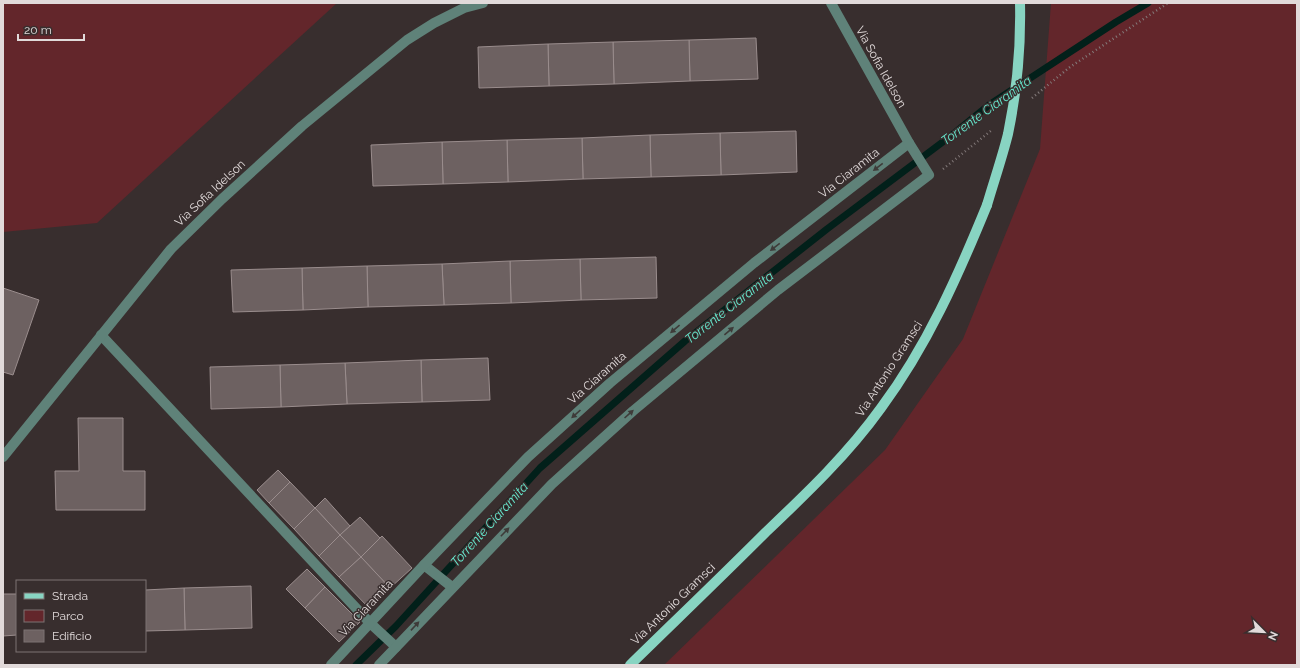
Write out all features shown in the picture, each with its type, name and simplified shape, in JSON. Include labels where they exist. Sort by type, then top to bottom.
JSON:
[{"type":"main road","name":"Via Antonio Gramsci","points":[[630,665],[822,479],[864,432],[900,381],[935,321],[968,250],[987,204],[1006,141],[1013,107],[1018,65],[1020,3]]},
{"type":"street","name":"Via Sofia Idelson","points":[[3,457],[171,249],[222,199],[302,126],[408,40],[434,23],[464,8],[483,3]]},
{"type":"street","name":"Via Sofia Idelson","points":[[831,3],[909,143],[930,175]]},
{"type":"street","name":"Via Ciaramita","points":[[331,665],[424,564],[528,457],[610,383],[754,263],[909,143]]},
{"type":"street","points":[[379,665],[552,484],[633,411],[778,290],[930,175]]},
{"type":"street","points":[[102,335],[370,623],[396,647]]},
{"type":"street","points":[[424,564],[452,587]]},
{"type":"path","points":[[1028,100],[1070,67],[1168,3]]},
{"type":"path","points":[[930,175],[944,168],[992,130]]},
{"type":"green space","points":[[3,3],[337,3],[97,223],[3,232]]},
{"type":"green space","points":[[1051,3],[1297,3],[1297,665],[664,665],[885,450],[963,339],[1040,149]]},
{"type":"building","points":[[756,38],[758,79],[690,81],[689,40]]},
{"type":"building","points":[[689,40],[690,81],[614,84],[613,42]]},
{"type":"building","points":[[613,42],[614,84],[549,86],[548,44]]},
{"type":"building","points":[[548,44],[549,86],[479,88],[478,47]]},
{"type":"building","points":[[796,131],[797,172],[721,175],[720,133]]},
{"type":"building","points":[[720,133],[721,175],[651,177],[650,135]]},
{"type":"building","points":[[650,135],[651,177],[583,179],[582,138]]},
{"type":"building","points":[[582,138],[583,179],[508,182],[507,140]]},
{"type":"building","points":[[507,140],[508,182],[443,184],[442,142]]},
{"type":"building","points":[[442,142],[443,184],[373,186],[371,145]]},
{"type":"building","points":[[656,257],[657,298],[581,300],[580,259]]},
{"type":"building","points":[[580,259],[581,300],[511,303],[510,261]]},
{"type":"building","points":[[510,261],[511,303],[444,305],[442,264]]},
{"type":"building","points":[[442,264],[444,305],[368,307],[367,266]]},
{"type":"building","points":[[367,266],[368,307],[303,310],[302,268]]},
{"type":"building","points":[[302,268],[303,310],[233,312],[231,270]]},
{"type":"building","points":[[3,288],[39,300],[13,375],[3,372]]},
{"type":"building","points":[[488,358],[490,400],[422,402],[421,360]]},
{"type":"building","points":[[421,360],[422,402],[347,404],[345,363]]},
{"type":"building","points":[[345,363],[347,404],[281,407],[280,365]]},
{"type":"building","points":[[280,365],[281,407],[211,409],[210,367]]},
{"type":"building","points":[[78,418],[123,418],[123,471],[145,471],[145,510],[56,510],[55,471],[79,471]]},
{"type":"building","points":[[278,470],[290,482],[269,503],[257,490]]},
{"type":"building","points":[[290,482],[315,508],[294,529],[269,503]]},
{"type":"building","points":[[325,498],[350,526],[340,535],[315,508]]},
{"type":"building","points":[[315,508],[340,535],[319,556],[294,529]]},
{"type":"building","points":[[360,517],[380,538],[361,557],[340,535]]},
{"type":"building","points":[[340,535],[361,557],[339,577],[319,556]]},
{"type":"building","points":[[382,536],[412,568],[390,588],[361,557]]},
{"type":"building","points":[[361,557],[390,588],[369,608],[339,577]]},
{"type":"building","points":[[307,569],[325,587],[305,608],[286,589]]},
{"type":"building","points":[[251,586],[252,628],[185,630],[184,588]]},
{"type":"building","points":[[325,587],[360,622],[339,642],[305,608]]},
{"type":"building","points":[[184,588],[185,630],[146,631],[146,590]]},
{"type":"building","points":[[3,594],[16,594],[16,635],[3,636]]},
{"type":"waterway","name":"Torrente Ciaramita","points":[[356,665],[396,626],[540,468],[685,341],[827,229],[952,135],[989,105],[1116,22],[1148,3]]}]
